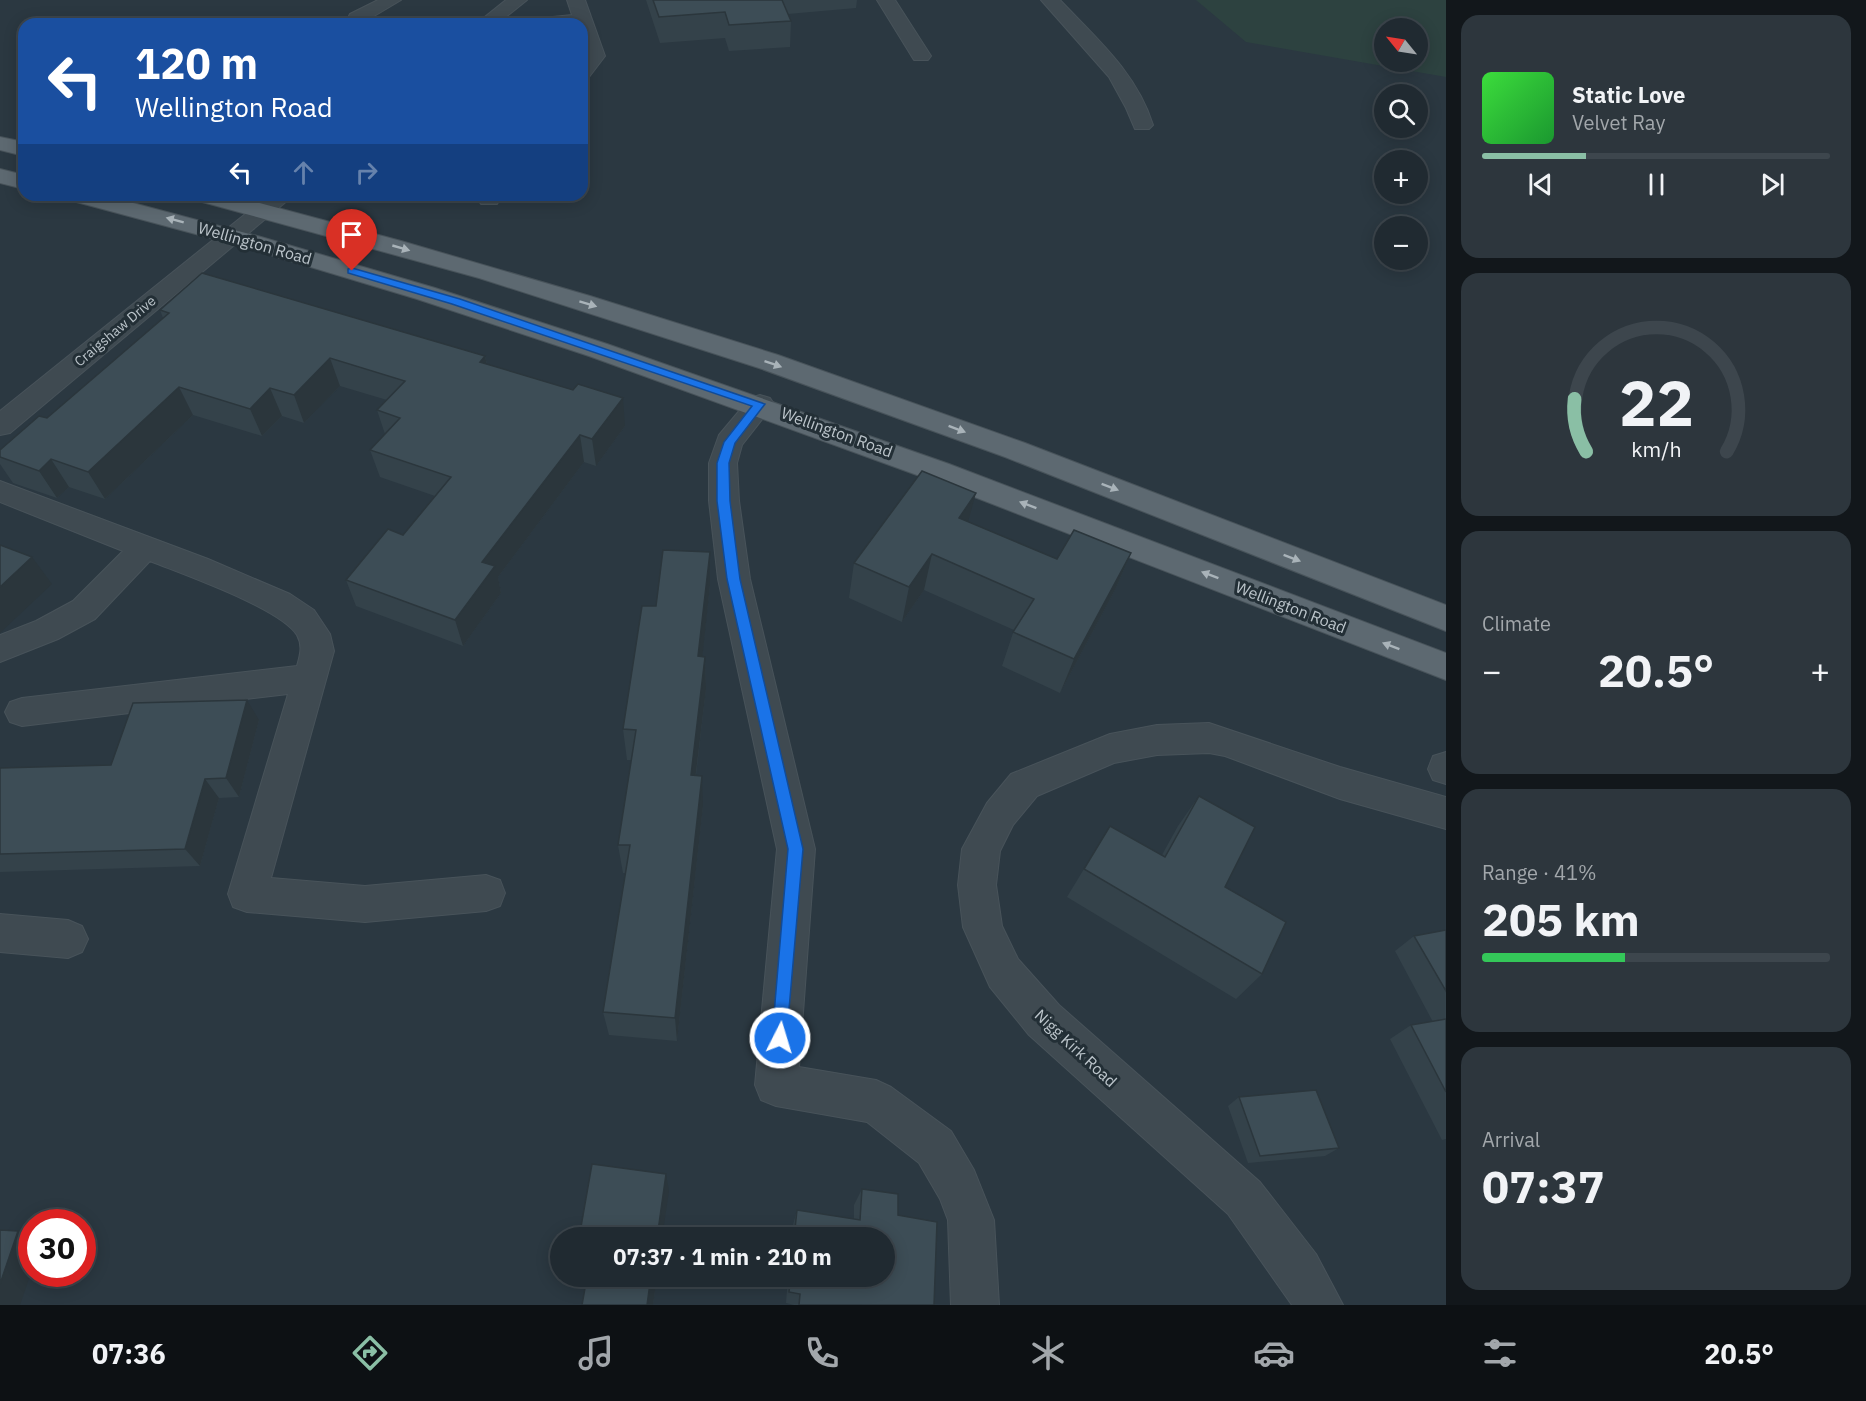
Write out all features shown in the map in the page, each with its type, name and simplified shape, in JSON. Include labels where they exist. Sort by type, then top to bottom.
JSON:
[{"type":"main road","points":[[0,143],[18,148]]},
{"type":"main road","points":[[0,176],[18,180]]},
{"type":"main road","name":"Wellington Road","points":[[100,201],[231,236],[456,302],[760,404],[1446,667]]},
{"type":"main road","name":"Wellington Road","points":[[256,201],[273,203],[686,334],[962,430],[1446,618]]},
{"type":"street","points":[[357,18],[392,0]]},
{"type":"street","points":[[493,18],[518,0]]},
{"type":"street","points":[[576,0],[581,18]]},
{"type":"street","points":[[886,0],[921,56]]},
{"type":"street","points":[[1050,0],[1124,83],[1138,106],[1142,125]]},
{"type":"street","points":[[588,38],[595,56],[588,65]]},
{"type":"street","name":"Craigshaw Drive","points":[[0,426],[273,203]]},
{"type":"street","points":[[760,404],[729,442],[723,463],[724,501],[734,579],[796,849],[776,1085],[876,1102],[935,1147],[958,1186],[971,1220],[975,1305]]},
{"type":"street","points":[[0,491],[145,547],[279,603],[303,620],[314,634],[318,651],[247,894],[365,904],[486,893]]},
{"type":"street","points":[[0,649],[47,630],[84,610],[145,547]]},
{"type":"street","points":[[22,712],[311,678]]},
{"type":"street","name":"Nigg Kirk Road","points":[[1319,1305],[1299,1271],[1244,1198],[1044,1020],[1004,973],[983,927],[977,885],[981,849],[1000,814],[1024,785],[1110,749],[1157,740],[1209,738],[1227,742],[1340,783],[1446,813]]},
{"type":"street","points":[[0,933],[68,939]]},
{"type":"green space","points":[[1196,0],[1446,0],[1446,77],[1417,72],[1428,72],[1428,18],[1374,18],[1374,64],[1246,42]]},
{"type":"building","points":[[653,0],[782,0],[791,21],[729,25],[725,12],[659,17]]},
{"type":"building","points":[[202,273],[485,356],[480,362],[573,390],[578,384],[623,398],[592,439],[580,435],[482,562],[495,566],[455,620],[346,580],[388,529],[403,535],[451,477],[370,450],[400,418],[377,410],[405,381],[330,358],[294,395],[270,388],[250,409],[179,387],[88,472],[51,459],[39,471],[0,457],[0,450],[39,416],[47,418],[169,313],[160,310]]},
{"type":"building","points":[[922,471],[976,493],[959,518],[1057,559],[1074,530],[1131,553],[1074,659],[1013,632],[1034,599],[932,554],[909,587],[854,563]]},
{"type":"building","points":[[0,545],[32,557],[0,587]]},
{"type":"building","points":[[663,550],[710,552],[698,656],[705,657],[691,775],[702,776],[675,1018],[603,1012],[630,845],[618,845],[636,730],[623,729],[642,606],[656,606]]},
{"type":"building","points":[[247,700],[226,778],[205,779],[185,849],[0,854],[0,768],[111,765],[133,703]]},
{"type":"building","points":[[1199,796],[1255,827],[1225,887],[1286,922],[1262,974],[1084,869],[1110,826],[1165,857]]},
{"type":"building","points":[[1446,930],[1446,991],[1414,936]]},
{"type":"building","points":[[1446,1019],[1446,1092],[1411,1025]]},
{"type":"building","points":[[1316,1090],[1339,1148],[1260,1156],[1239,1097]]},
{"type":"building","points":[[592,1164],[666,1174],[659,1227],[581,1227]]},
{"type":"building","points":[[862,1189],[898,1194],[898,1215],[937,1222],[934,1305],[799,1305],[800,1294],[789,1292],[790,1287],[895,1287],[895,1227],[795,1227],[797,1210],[860,1220]]},
{"type":"building","points":[[0,1230],[18,1231],[0,1284]]},
{"type":"building","points":[[585,1287],[649,1287],[647,1305],[582,1305]]},
{"type":"route","points":[[352,271],[524,324],[760,404],[729,442],[723,463],[724,501],[734,579],[796,849],[780,1038]]}]
